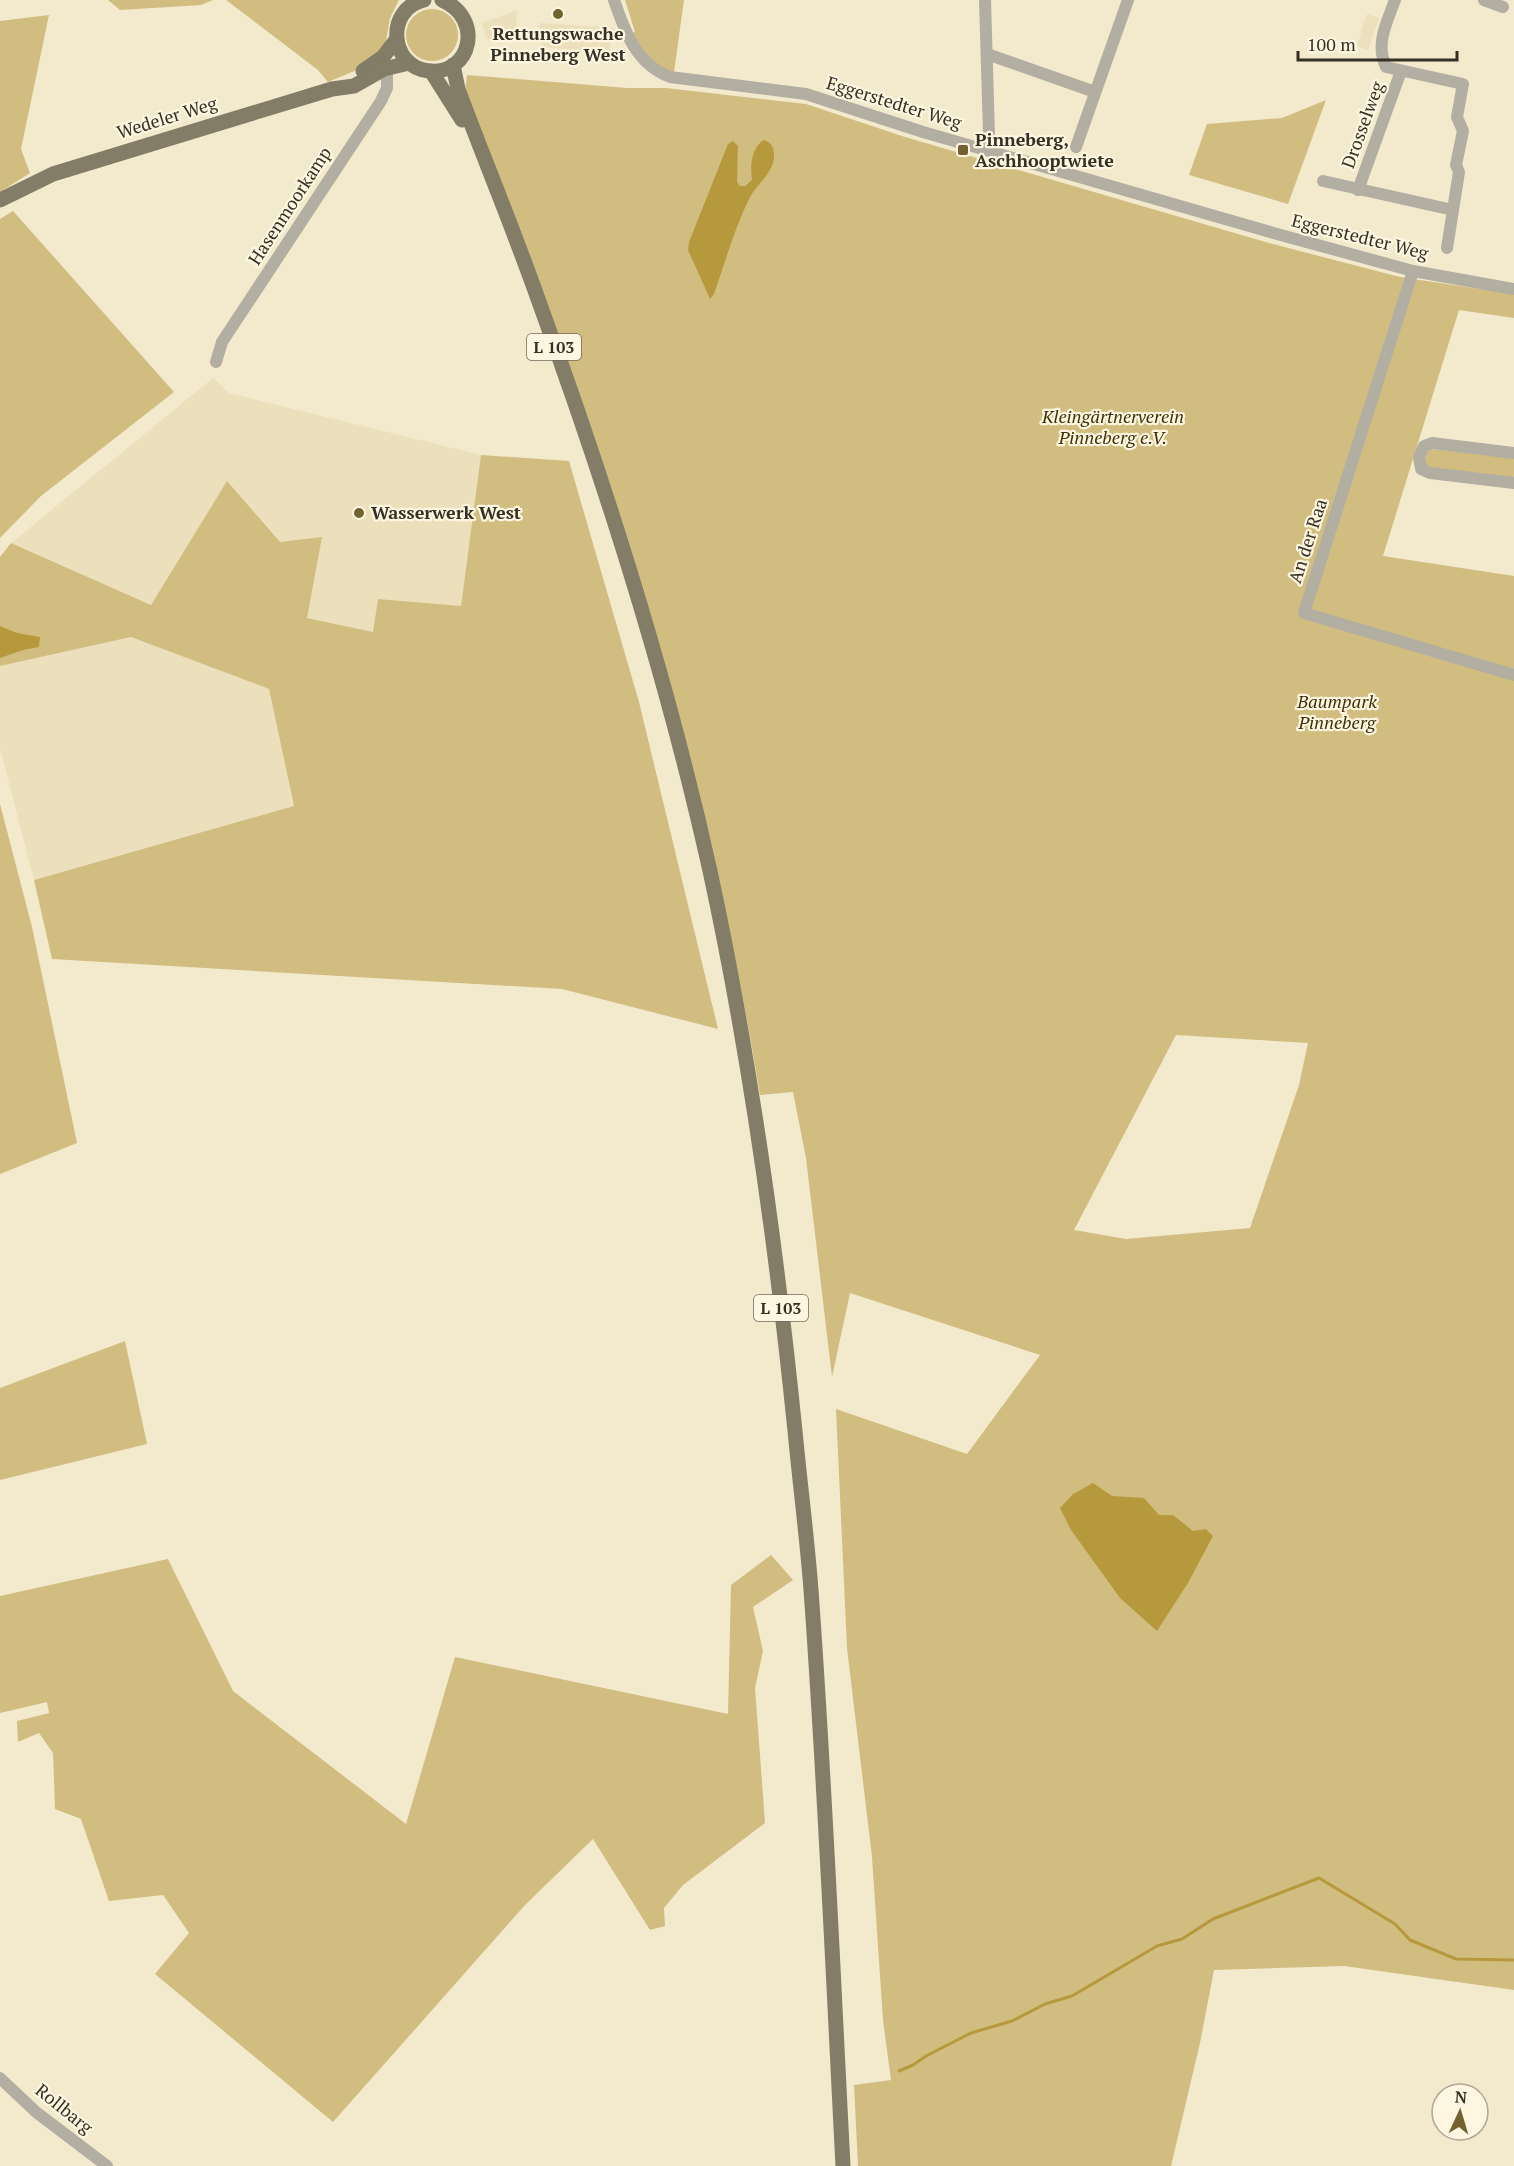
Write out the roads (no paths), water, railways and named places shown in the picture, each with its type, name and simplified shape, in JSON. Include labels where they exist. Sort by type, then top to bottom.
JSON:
[{"type":"main road","points":[[424,0],[407,4],[396,28],[396,40],[402,55],[409,63],[419,69],[431,71],[442,70],[453,64],[462,56],[467,46],[468,34],[463,6],[442,0]]},
{"type":"main road","name":"Wedeler Weg","points":[[333,89],[346,79],[371,67],[383,57],[396,40]]},
{"type":"main road","name":"Wedeler Weg","points":[[0,200],[53,174],[82,164],[333,89],[354,86],[387,69],[409,63]]},
{"type":"main road","name":"L 103","points":[[453,64],[458,89],[545,319],[608,506],[664,688],[710,870],[739,1014],[762,1156],[785,1337],[810,1584],[827,1829],[843,2166]]},
{"type":"main road","name":"L 103","points":[[431,71],[482,154]]},
{"type":"street","name":"Eggerstedter Weg","points":[[614,0],[624,31],[633,46],[646,63],[670,77],[806,94],[872,117],[1277,234],[1413,271],[1514,289]]},
{"type":"street","points":[[985,0],[989,134],[987,150]]},
{"type":"street","points":[[1076,147],[1128,0]]},
{"type":"street","name":"Drosselweg","points":[[1395,0],[1382,38],[1381,55],[1386,67],[1463,84],[1457,117],[1463,131],[1456,165],[1460,172],[1447,248]]},
{"type":"street","points":[[1484,0],[1503,7]]},
{"type":"street","points":[[987,54],[1095,92]]},
{"type":"street","name":"Hasenmoorkamp","points":[[216,362],[222,342],[381,101],[387,88],[387,69]]},
{"type":"street","name":"Drosselweg","points":[[1358,190],[1401,71]]},
{"type":"street","name":"Drosselweg","points":[[1323,181],[1453,210]]},
{"type":"street","name":"An der Raa","points":[[1413,271],[1304,613],[1514,675]]},
{"type":"street","points":[[1514,453],[1432,443],[1424,446],[1419,457],[1421,469],[1430,473],[1514,483]]},
{"type":"street","name":"Rollbarg","points":[[0,2078],[36,2112],[107,2166]]},
{"type":"waterway","points":[[899,2071],[971,2033],[1012,2021],[1045,2004],[1072,1996],[1157,1946],[1182,1939],[1213,1919],[1319,1878],[1395,1924],[1410,1940],[1456,1959],[1514,1960]]},
{"type":"place","name":"Rettungswache Pinneberg West","points":[[558,14]]},
{"type":"place","name":"Pinneberg, Aschhooptwiete","points":[[963,150]]},
{"type":"place","name":"Wasserwerk West","points":[[359,513]]},
{"type":"park label","name":"Kleingärtnerverein Pinneberg e.V.","points":[[1113,427]]},
{"type":"park label","name":"Baumpark Pinneberg","points":[[1337,712]]}]
